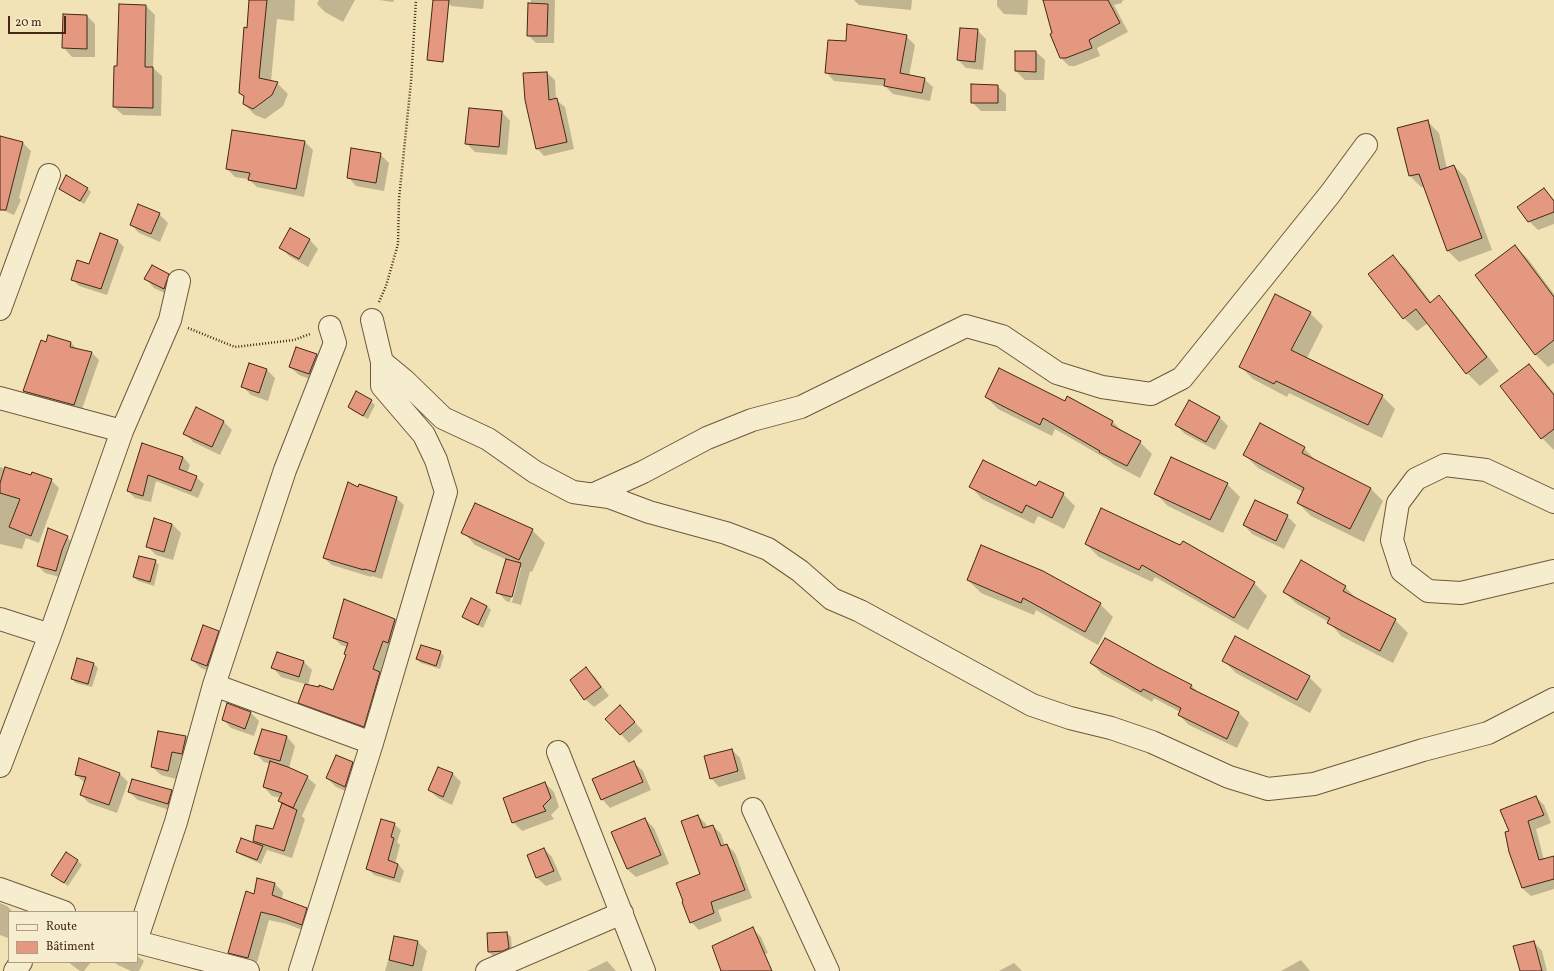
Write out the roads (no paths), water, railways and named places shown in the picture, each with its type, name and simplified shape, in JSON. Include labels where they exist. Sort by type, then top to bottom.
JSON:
[{"type":"street","points":[[592,495],[649,469],[708,438],[752,420],[801,407],[966,326],[1002,336],[1057,373],[1102,387],[1151,394],[1182,378],[1330,194],[1366,145]]},
{"type":"street","points":[[0,309],[49,175]]},
{"type":"street","points":[[0,766],[50,635],[122,431],[170,320],[179,281]]},
{"type":"street","points":[[300,971],[372,743],[446,492],[436,460],[424,435],[382,386],[382,362],[372,320]]},
{"type":"street","points":[[138,935],[176,822],[214,685],[285,470],[335,343],[330,327]]},
{"type":"street","points":[[382,362],[405,381],[443,418],[488,440],[535,472],[573,492],[609,497],[649,512],[726,533],[768,549],[800,571],[832,599],[860,611],[1032,705],[1070,718],[1111,728],[1145,740],[1229,777],[1268,789],[1314,784],[1423,750],[1488,733],[1554,699]]},
{"type":"street","points":[[0,398],[122,431]]},
{"type":"street","points":[[1554,502],[1486,470],[1445,466],[1416,479],[1398,503],[1392,540],[1402,571],[1428,591],[1461,593],[1554,571]]},
{"type":"street","points":[[0,619],[50,635]]},
{"type":"street","points":[[214,685],[372,743]]},
{"type":"street","points":[[558,752],[644,971]]},
{"type":"street","points":[[753,809],[828,971]]},
{"type":"street","points":[[0,889],[57,911]]},
{"type":"street","points":[[487,971],[622,913]]},
{"type":"street","points":[[138,942],[248,971]]}]
